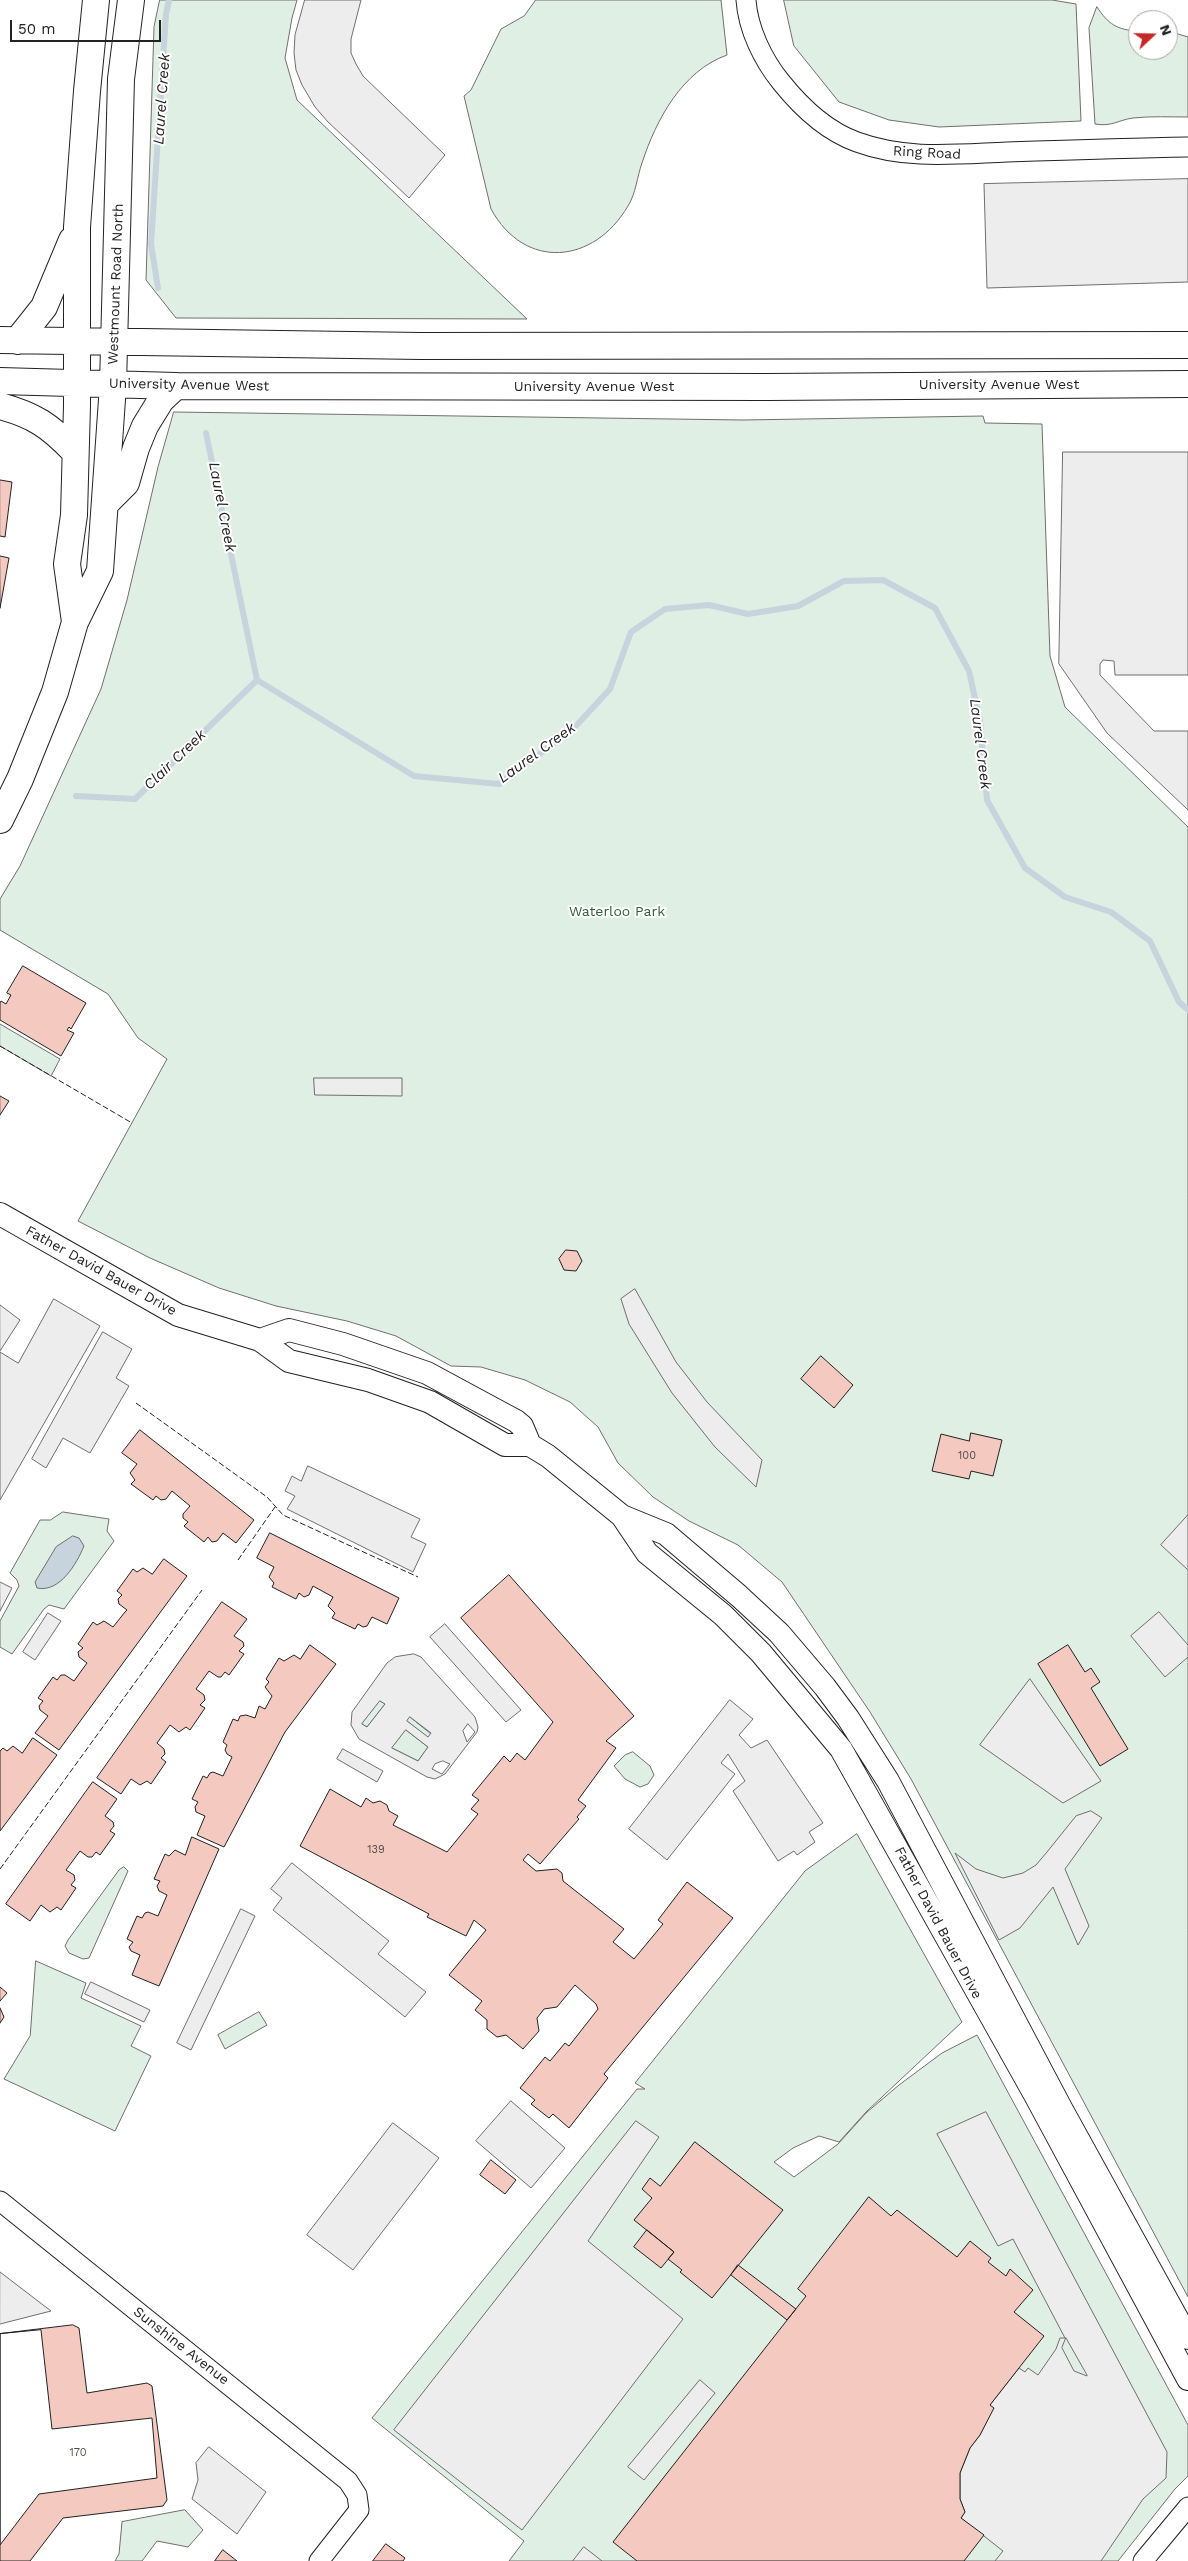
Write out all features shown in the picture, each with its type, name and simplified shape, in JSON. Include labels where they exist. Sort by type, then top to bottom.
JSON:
[{"type":"main road","name":"Westmount Road North","points":[[75,622],[67,564],[74,515],[78,343],[77,228],[96,0]]},
{"type":"main road","name":"Westmount Road North","points":[[0,820],[20,779],[55,692],[75,622],[100,571],[106,503],[115,343],[121,79],[130,0]]},
{"type":"main road","points":[[8,341],[44,308],[77,228]]},
{"type":"main road","points":[[8,341],[412,346],[1188,345]]},
{"type":"main road","name":"University Avenue West","points":[[0,381],[176,386],[768,387],[1188,384]]},
{"type":"main road","points":[[106,503],[126,483],[136,448],[145,426],[161,400],[176,386]]},
{"type":"main road","points":[[0,406],[36,418],[55,431],[74,452]]},
{"type":"street","name":"Ring Road","points":[[746,0],[753,30],[771,70],[811,115],[855,142],[903,154],[949,155],[1188,147]]},
{"type":"street","name":"Father David Bauer Drive","points":[[0,1214],[178,1315],[260,1340],[289,1330],[343,1344],[427,1373],[516,1421],[522,1426],[530,1445],[548,1456],[622,1516],[647,1552],[723,1615],[761,1653],[841,1749],[1039,2104],[1188,2379]]},
{"type":"street","name":"Father David Bauer Drive","points":[[622,1516],[666,1534],[739,1596],[779,1633],[825,1687],[848,1718],[888,1781],[1061,2108],[1188,2338]]},
{"type":"street","name":"Sunshine Avenue","points":[[0,2201],[348,2480],[358,2495],[359,2510],[319,2561]]},
{"type":"street","points":[[1143,2561],[1188,2507]]},
{"type":"green space","points":[[160,0],[297,0],[285,58],[297,100],[527,319],[176,318],[146,280],[154,27]]},
{"type":"green space","points":[[536,0],[721,0],[727,55],[711,62],[697,73],[684,85],[663,114],[640,168],[631,201],[614,225],[597,240],[579,249],[560,252],[540,251],[522,243],[505,229],[491,209],[464,96],[471,90],[501,29],[524,16]]},
{"type":"green space","points":[[784,0],[1052,0],[1076,4],[1081,121],[939,127],[889,120],[839,102],[794,46]]},
{"type":"green space","points":[[1097,7],[1109,22],[1128,30],[1128,60],[1178,60],[1178,34],[1188,37],[1188,117],[1140,117],[1111,124],[1095,124],[1089,28]]},
{"type":"green space","name":"Waterloo Park","points":[[174,412],[743,420],[983,416],[985,423],[1042,424],[1050,656],[1065,707],[1188,827],[1188,2297],[911,1779],[870,1712],[782,1582],[738,1545],[689,1521],[653,1497],[618,1463],[598,1427],[570,1402],[525,1380],[481,1367],[451,1366],[396,1336],[347,1321],[276,1306],[219,1288],[150,1258],[78,1221],[167,1059],[138,1038],[108,994],[0,930],[0,899],[20,866],[101,689],[127,600],[158,467]]},
{"type":"green space","points":[[0,1024],[60,1059],[51,1076],[0,1046]]},
{"type":"green space","points":[[63,1512],[109,1519],[107,1531],[114,1541],[64,1609],[49,1605],[44,1609],[12,1654],[0,1647],[0,1621],[19,1586],[17,1580],[10,1573],[40,1520],[50,1520]]},
{"type":"green space","points":[[380,1701],[385,1704],[367,1727],[362,1724]]},
{"type":"green space","points":[[410,1717],[431,1734],[428,1738],[407,1721]]},
{"type":"green space","points":[[406,1730],[428,1747],[418,1761],[392,1748]]},
{"type":"green space","points":[[633,1752],[650,1766],[654,1775],[648,1784],[640,1787],[625,1779],[614,1766],[625,1755]]},
{"type":"green space","points":[[857,1834],[962,2022],[867,2111],[839,2142],[819,2136],[793,2148],[774,2162],[794,2177],[838,2144],[866,2113],[899,2085],[942,2053],[977,2035],[1188,2425],[1188,2476],[1175,2489],[1118,2561],[509,2561],[524,2541],[372,2418],[637,2089],[645,2089],[635,2083],[805,1871]]},
{"type":"green space","points":[[124,1867],[128,1871],[89,1958],[83,1959],[69,1953],[65,1946],[68,1940],[119,1870]]},
{"type":"green space","points":[[36,1961],[86,1983],[81,1998],[141,2026],[131,2046],[151,2056],[115,2131],[4,2079],[30,2036]]},
{"type":"green space","points":[[259,2012],[267,2025],[225,2049],[218,2035]]},
{"type":"green space","points":[[185,2510],[203,2530],[188,2547],[157,2541],[142,2561],[115,2561],[119,2554],[122,2522]]},
{"type":"shaded area","points":[[305,0],[361,0],[351,39],[351,53],[356,64],[363,76],[445,155],[409,198],[328,122],[315,107],[302,85],[296,70],[294,53],[295,35]]},
{"type":"shaded area","points":[[1188,179],[1188,282],[987,288],[984,184]]},
{"type":"shaded area","points":[[1063,452],[1188,452],[1188,675],[1115,675],[1114,661],[1103,660],[1100,664],[1100,675],[1154,731],[1188,731],[1188,810],[1107,733],[1059,664]]},
{"type":"shaded area","points":[[314,1078],[402,1078],[402,1096],[315,1095]]},
{"type":"shaded area","points":[[635,1289],[676,1362],[707,1402],[762,1460],[756,1487],[715,1447],[672,1393],[629,1324],[621,1299]]},
{"type":"shaded area","points":[[54,1299],[100,1326],[0,1500],[0,1352],[18,1363]]},
{"type":"shaded area","points":[[0,1305],[20,1320],[0,1351]]},
{"type":"shaded area","points":[[103,1332],[132,1349],[116,1378],[129,1386],[90,1453],[63,1438],[46,1468],[32,1459]]},
{"type":"shaded area","points":[[308,1466],[420,1519],[411,1537],[426,1544],[413,1572],[287,1509],[295,1496],[285,1491],[292,1476],[301,1481]]},
{"type":"shaded area","points":[[1188,1515],[1188,1570],[1161,1545]]},
{"type":"shaded area","points":[[73,1536],[79,1538],[84,1546],[72,1568],[53,1586],[37,1588],[35,1582],[56,1547]]},
{"type":"shaded area","points":[[0,1582],[12,1588],[0,1611]]},
{"type":"shaded area","points":[[1159,1612],[1188,1645],[1188,1657],[1165,1677],[1131,1636]]},
{"type":"shaded area","points":[[48,1613],[61,1621],[35,1660],[23,1652]]},
{"type":"shaded area","points":[[445,1624],[521,1710],[506,1722],[430,1637]]},
{"type":"shaded area","points":[[414,1654],[421,1657],[475,1717],[478,1727],[477,1732],[445,1774],[435,1779],[427,1777],[359,1739],[351,1725],[352,1712],[387,1663],[395,1657]],"holes":[[[380,1701],[385,1704],[367,1727],[362,1724]],[[410,1717],[431,1733],[428,1737],[407,1721]],[[468,1724],[475,1732],[467,1742],[463,1731]],[[406,1730],[428,1747],[418,1761],[392,1748]],[[443,1761],[450,1764],[442,1774],[432,1769],[435,1764]]]},
{"type":"shaded area","points":[[1030,1679],[1101,1781],[1063,1803],[980,1745]]},
{"type":"shaded area","points":[[730,1700],[753,1719],[739,1735],[751,1748],[767,1740],[823,1823],[809,1832],[815,1842],[797,1855],[794,1851],[778,1861],[733,1791],[745,1781],[728,1754],[721,1763],[735,1774],[667,1860],[629,1829]]},
{"type":"shaded area","points":[[343,1749],[383,1771],[377,1782],[337,1759]]},
{"type":"shaded area","points":[[1091,1811],[1102,1818],[1065,1869],[1089,1926],[1078,1945],[1053,1887],[1020,1928],[999,1940],[955,1853],[976,1869],[1003,1878],[1023,1873],[1036,1865],[1076,1816]]},
{"type":"shaded area","points":[[292,1863],[389,1941],[378,1954],[426,1992],[405,2017],[273,1910],[282,1898],[271,1889]]},
{"type":"shaded area","points":[[241,1909],[255,1916],[191,2050],[177,2043]]},
{"type":"shaded area","points":[[91,1982],[150,2010],[144,2022],[85,1994]]},
{"type":"shaded area","points":[[511,2101],[565,2148],[531,2188],[476,2141]]},
{"type":"shaded area","points":[[986,2112],[1167,2452],[1166,2478],[1143,2499],[1101,2561],[995,2561],[1003,2551],[961,2518],[965,2512],[960,2499],[960,2473],[970,2448],[980,2435],[993,2408],[990,2405],[1019,2368],[1025,2372],[1028,2368],[1038,2375],[1056,2349],[1060,2338],[1065,2338],[1013,2239],[998,2246],[937,2134]],"holes":[[[1066,2338],[1087,2375],[1074,2371],[1062,2348]]]},
{"type":"shaded area","points":[[636,2121],[659,2137],[588,2241],[683,2319],[522,2530],[394,2430]]},
{"type":"shaded area","points":[[393,2123],[439,2158],[353,2270],[307,2235]]},
{"type":"shaded area","points":[[0,2272],[51,2311],[0,2324]]},
{"type":"shaded area","points":[[700,2380],[715,2393],[644,2480],[628,2467]]},
{"type":"shaded area","points":[[209,2447],[266,2492],[237,2534],[192,2499],[198,2480],[196,2463]]},
{"type":"shaded area","points":[[584,2547],[602,2561],[573,2561]]},
{"type":"building","points":[[0,480],[12,482],[5,537],[0,536]]},
{"type":"building","points":[[0,556],[9,558],[0,608]]},
{"type":"building","points":[[23,966],[86,1003],[71,1029],[69,1027],[67,1030],[74,1033],[61,1056],[0,1020],[0,1003],[1,1001],[6,1004],[11,995],[7,993]]},
{"type":"building","points":[[0,1096],[9,1101],[0,1115]]},
{"type":"building","points":[[566,1250],[577,1251],[582,1261],[576,1271],[564,1270],[559,1259]]},
{"type":"building","points":[[821,1356],[853,1385],[834,1408],[801,1379]]},
{"type":"building","points":[[140,1430],[254,1520],[236,1543],[223,1533],[217,1541],[212,1542],[208,1537],[204,1542],[184,1526],[188,1522],[183,1518],[183,1514],[190,1506],[172,1491],[166,1499],[161,1500],[156,1496],[153,1500],[131,1484],[135,1480],[130,1473],[137,1464],[122,1453]]},
{"type":"building","points":[[971,1433],[1002,1440],[993,1476],[971,1471],[969,1479],[932,1471],[941,1434],[969,1441]]},
{"type":"building","points":[[270,1533],[399,1598],[387,1624],[372,1617],[367,1626],[363,1627],[358,1624],[355,1629],[332,1618],[335,1613],[328,1606],[333,1597],[313,1586],[309,1595],[304,1597],[299,1593],[296,1599],[272,1587],[274,1583],[269,1577],[274,1567],[257,1558]]},
{"type":"building","points":[[164,1559],[187,1576],[59,1750],[35,1733],[48,1716],[40,1710],[39,1706],[43,1701],[38,1698],[53,1677],[57,1680],[61,1675],[65,1675],[74,1681],[87,1663],[79,1657],[78,1652],[83,1648],[78,1644],[93,1622],[97,1625],[104,1621],[113,1627],[127,1610],[119,1604],[118,1599],[122,1595],[117,1591],[133,1569],[137,1572],[143,1568],[152,1574]]},
{"type":"building","points":[[509,1575],[634,1716],[606,1741],[616,1748],[578,1800],[586,1806],[577,1817],[579,1819],[540,1864],[528,1854],[523,1860],[536,1871],[557,1869],[562,1873],[563,1881],[624,1929],[613,1942],[634,1959],[663,1924],[658,1920],[687,1882],[733,1918],[604,2074],[608,2078],[569,2128],[553,2114],[549,2118],[531,2104],[535,2100],[520,2088],[545,2057],[550,2061],[565,2043],[569,2046],[598,2009],[596,2004],[575,1985],[557,2007],[544,2009],[537,2018],[539,2031],[523,2049],[506,2035],[497,2037],[487,2029],[487,2020],[475,2010],[482,2001],[449,1975],[486,1930],[474,1920],[466,1936],[427,1917],[429,1914],[300,1846],[330,1789],[361,1807],[366,1798],[373,1803],[380,1801],[387,1805],[389,1811],[398,1816],[393,1825],[447,1852],[478,1814],[471,1809],[479,1800],[472,1795],[504,1756],[510,1762],[517,1753],[525,1760],[553,1722],[461,1618]]},
{"type":"building","points":[[222,1602],[247,1619],[234,1636],[243,1642],[244,1646],[239,1651],[244,1654],[229,1675],[225,1672],[221,1677],[218,1677],[209,1671],[196,1689],[204,1695],[205,1700],[200,1705],[205,1708],[190,1730],[186,1727],[179,1732],[170,1725],[157,1743],[164,1749],[165,1754],[161,1758],[166,1762],[151,1784],[147,1781],[140,1785],[131,1779],[121,1794],[97,1778]]},
{"type":"building","points":[[310,1645],[336,1664],[285,1732],[224,1847],[197,1835],[205,1816],[196,1812],[195,1807],[198,1802],[192,1799],[203,1776],[207,1778],[213,1772],[223,1776],[232,1757],[227,1754],[225,1750],[227,1745],[223,1742],[233,1719],[238,1721],[240,1716],[246,1715],[255,1718],[259,1706],[265,1709],[272,1696],[265,1687],[269,1682],[266,1679],[279,1658],[284,1661],[294,1655],[300,1659]]},
{"type":"building","points":[[1068,1645],[1085,1672],[1091,1668],[1100,1682],[1091,1688],[1128,1749],[1100,1766],[1038,1664]]},
{"type":"building","points":[[33,1738],[57,1755],[0,1831],[0,1751],[3,1748],[7,1751],[13,1746],[22,1753]]},
{"type":"building","points":[[93,1782],[117,1799],[105,1816],[113,1822],[114,1826],[110,1831],[115,1834],[100,1855],[96,1852],[92,1857],[88,1857],[80,1851],[66,1870],[74,1875],[75,1880],[71,1885],[76,1888],[61,1910],[57,1907],[50,1912],[41,1905],[30,1921],[6,1904]]},
{"type":"building","points":[[192,1837],[219,1849],[159,1986],[132,1975],[140,1955],[131,1951],[129,1947],[133,1942],[127,1939],[137,1916],[142,1918],[148,1912],[158,1916],[167,1895],[159,1891],[157,1886],[160,1881],[154,1879],[165,1854],[169,1856],[175,1850],[185,1855]]},
{"type":"building","points":[[0,1987],[7,1993],[0,2001]]},
{"type":"building","points":[[0,2008],[4,2017],[0,2023]]},
{"type":"building","points":[[695,2142],[783,2210],[712,2298],[680,2272],[682,2270],[668,2259],[674,2252],[634,2220],[652,2198],[642,2189],[650,2178],[660,2186]]},
{"type":"building","points":[[491,2160],[516,2180],[505,2194],[480,2175]]},
{"type":"building","points":[[869,2197],[891,2216],[897,2210],[957,2257],[970,2241],[991,2258],[988,2262],[1006,2276],[1010,2269],[1033,2290],[1014,2312],[1044,2336],[990,2405],[994,2408],[980,2435],[970,2448],[960,2473],[960,2499],[965,2512],[961,2518],[984,2535],[964,2561],[637,2561],[613,2542],[806,2296],[798,2289]]},
{"type":"building","points":[[647,2230],[674,2252],[661,2268],[634,2247]]},
{"type":"building","points":[[738,2265],[796,2309],[787,2320],[731,2275]]},
{"type":"building","points":[[73,2325],[79,2328],[87,2393],[147,2383],[152,2386],[167,2500],[163,2506],[63,2518],[30,2561],[0,2561],[0,2334]]},
{"type":"building","points":[[41,2330],[52,2429],[152,2418],[157,2478],[39,2494],[0,2545],[0,2334]]},
{"type":"building","points":[[386,2544],[405,2558],[403,2561],[373,2561]]},
{"type":"building","points":[[223,2550],[237,2561],[215,2561]]},
{"type":"waterway","name":"Laurel Creek","points":[[158,288],[151,244],[166,14],[169,0]]},
{"type":"waterway","name":"Laurel Creek","points":[[206,433],[257,680],[414,776],[499,784],[574,728],[610,689],[631,632],[665,609],[709,605],[748,614],[798,606],[844,581],[883,580],[935,608],[969,671],[980,721],[987,800],[1025,868],[1065,897],[1111,912],[1150,941],[1179,1002],[1188,1010]]},
{"type":"waterway","name":"Clair Creek","points":[[76,796],[135,799],[257,680]]},
{"type":"fence","points":[[0,1046],[132,1123]]},
{"type":"fence","points":[[136,1403],[267,1497],[283,1515],[418,1577]]},
{"type":"fence","points":[[238,1560],[275,1507]]},
{"type":"fence","points":[[0,1869],[202,1590]]}]
